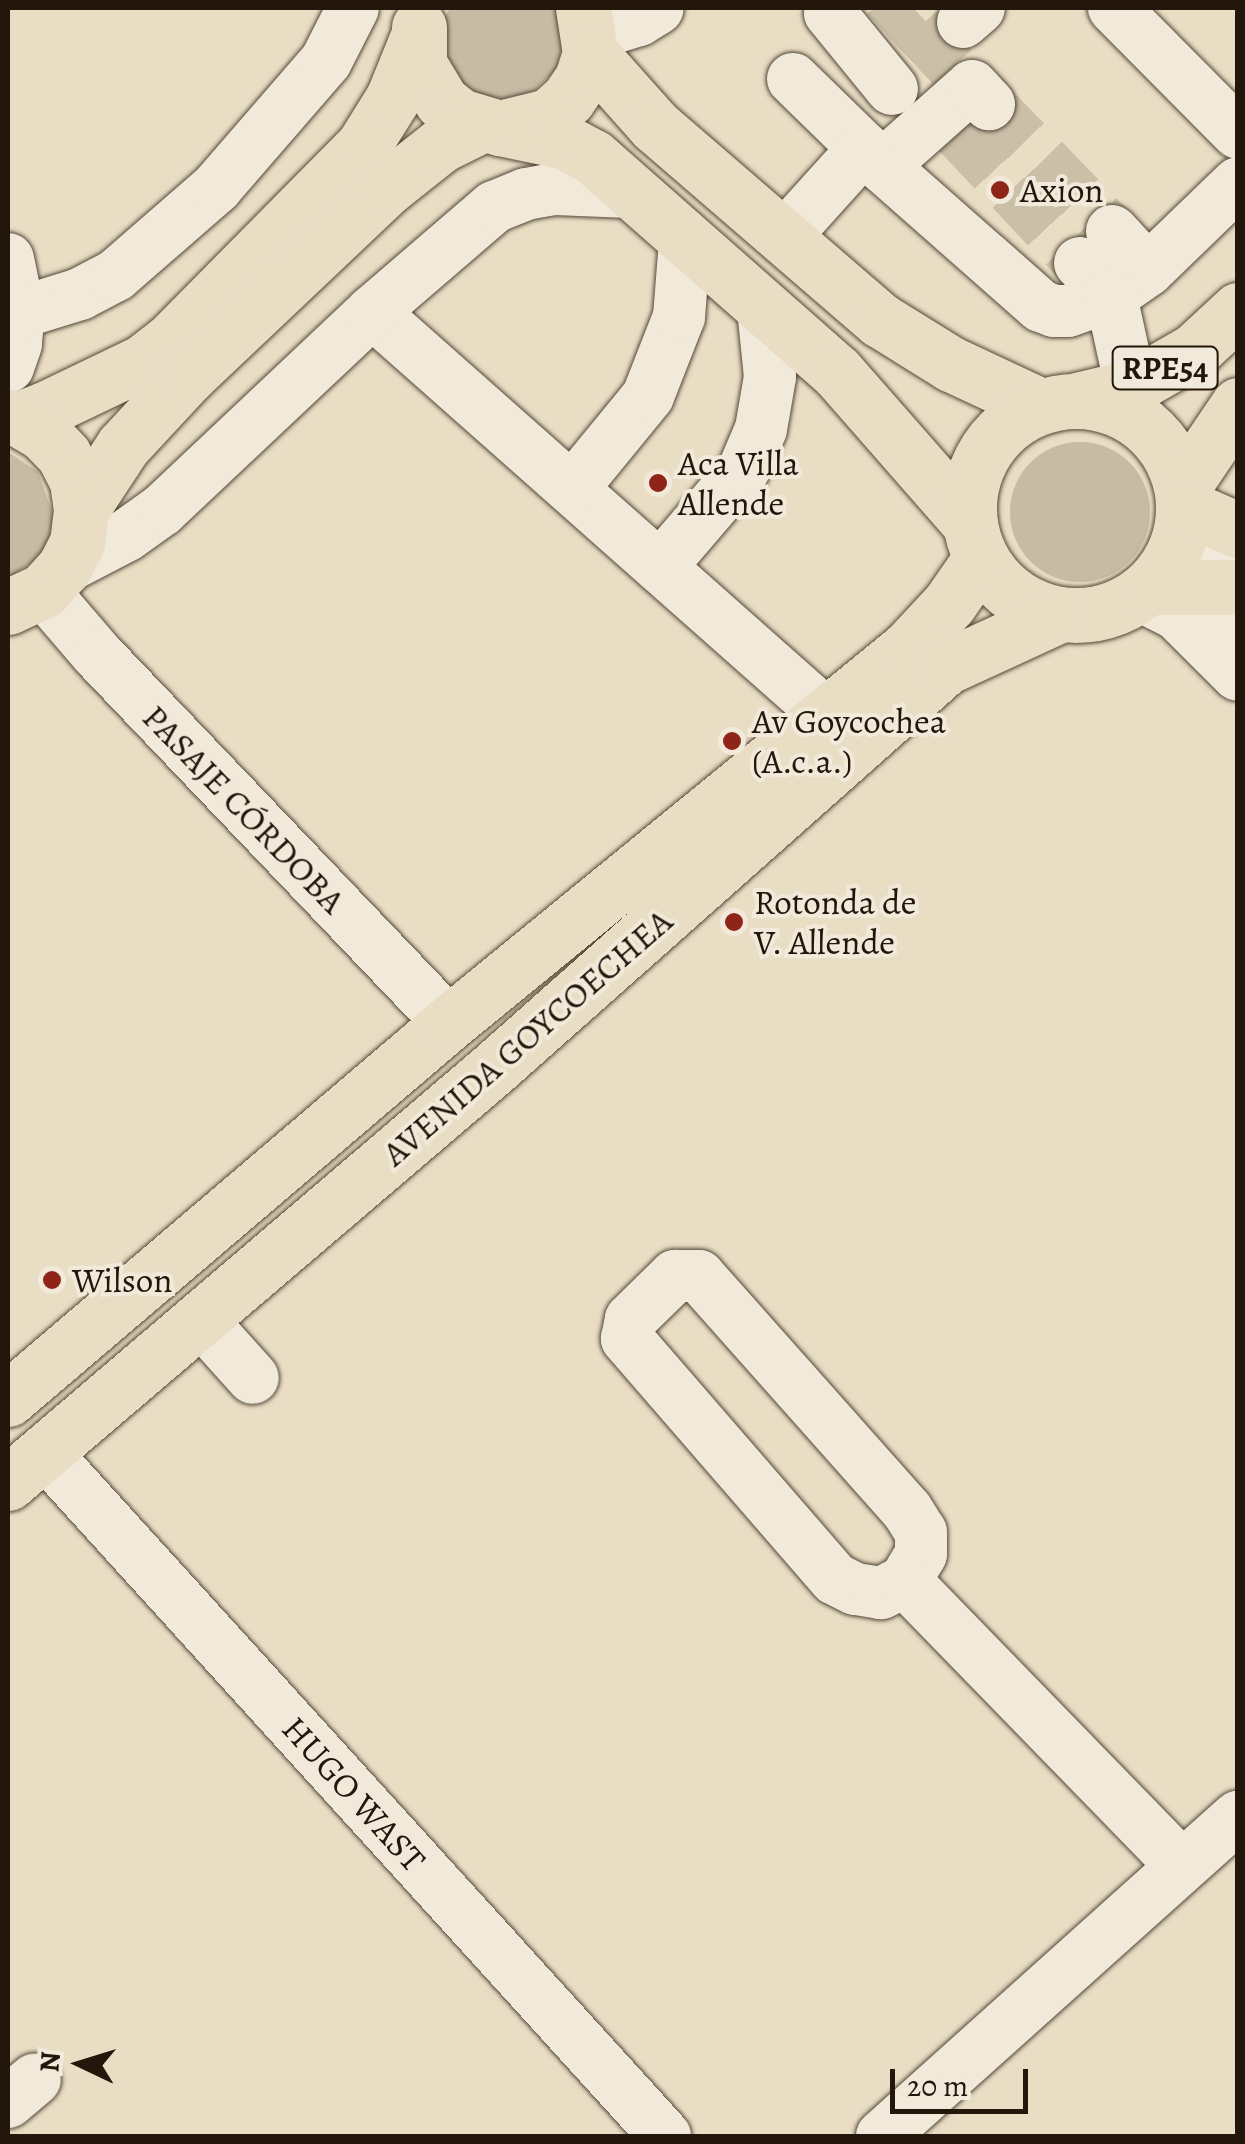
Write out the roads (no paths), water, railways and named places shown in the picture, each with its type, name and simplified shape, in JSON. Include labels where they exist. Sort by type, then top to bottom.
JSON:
[{"type":"main road","points":[[82,510],[123,446],[189,375],[388,187],[442,145],[490,127],[549,116],[582,78],[587,23]]},
{"type":"main road","points":[[587,23],[633,105],[880,320],[918,346],[1059,403]]},
{"type":"main road","points":[[420,24],[428,85],[442,102],[490,127],[562,141],[593,157],[863,398],[976,541],[1013,596],[1059,614],[1087,615],[1114,608],[1145,591],[1232,586]]},
{"type":"main road","points":[[13,418],[144,362],[169,342],[364,146],[393,98],[420,24]]},
{"type":"main road","name":"RPE54","points":[[976,541],[970,500],[984,452],[1000,432],[1059,403],[1138,406],[1238,310]]},
{"type":"main road","name":"RPE54","points":[[1145,591],[1207,512],[1238,405]]},
{"type":"main road","name":"RPE54","points":[[1138,406],[1207,512]]},
{"type":"main road","points":[[13,418],[44,434],[64,455],[76,481],[82,510],[77,542],[38,589]]},
{"type":"main road","name":"AVENIDA GOYCOECHEA","points":[[8,1399],[449,1023],[908,648],[949,604],[976,541]]},
{"type":"main road","name":"AVENIDA GOYCOECHEA","points":[[26,1468],[494,1068],[946,668],[1059,614]]},
{"type":"street","points":[[587,23],[639,20],[658,8]]},
{"type":"street","points":[[1114,8],[1238,133]]},
{"type":"street","points":[[783,238],[864,147],[889,60],[832,10]]},
{"type":"street","points":[[19,313],[80,294],[116,276],[216,188],[326,61],[350,15]]},
{"type":"street","points":[[793,79],[1041,306],[1068,311],[1113,265],[1238,183]]},
{"type":"street","points":[[864,147],[965,109]]},
{"type":"street","points":[[38,589],[162,510],[372,312],[494,207],[526,194],[554,189],[630,192]]},
{"type":"street","points":[[572,489],[648,396],[679,317],[685,240]]},
{"type":"street","points":[[8,259],[19,313],[16,344],[8,367]]},
{"type":"street","points":[[1113,265],[1138,406]]},
{"type":"street","points":[[660,567],[744,469],[761,429],[770,377],[764,308]]},
{"type":"street","points":[[372,312],[828,715]]},
{"type":"street","points":[[1207,512],[1232,586],[1226,620],[1238,658]]},
{"type":"street","name":"PASAJE CÓRDOBA","points":[[38,589],[449,1023]]},
{"type":"street","points":[[1145,591],[1177,614],[1238,675]]},
{"type":"street","points":[[675,1276],[699,1276],[908,1510],[921,1532],[921,1543],[920,1554],[905,1581],[881,1593],[855,1589],[835,1579],[627,1339],[631,1319],[675,1276]]},
{"type":"street","points":[[200,1319],[254,1378]]},
{"type":"street","name":"HUGO WAST","points":[[26,1468],[664,2136]]},
{"type":"street","points":[[905,1581],[1182,1866]]},
{"type":"street","points":[[882,2136],[1238,1818]]},
{"type":"tunnel","points":[[885,33],[913,8]]},
{"type":"tunnel","points":[[916,66],[963,22]]},
{"type":"tunnel","points":[[989,104],[1112,231]]},
{"type":"tunnel","points":[[958,133],[1080,263]]},
{"type":"place","name":"Axion","points":[[1000,190]]},
{"type":"place","name":"Aca Villa Allende","points":[[658,483]]},
{"type":"place","name":"Av Goycochea (A.c.a.)","points":[[732,741]]},
{"type":"place","name":"Rotonda de V. Allende","points":[[734,922]]},
{"type":"place","name":"Wilson","points":[[52,1280]]}]
